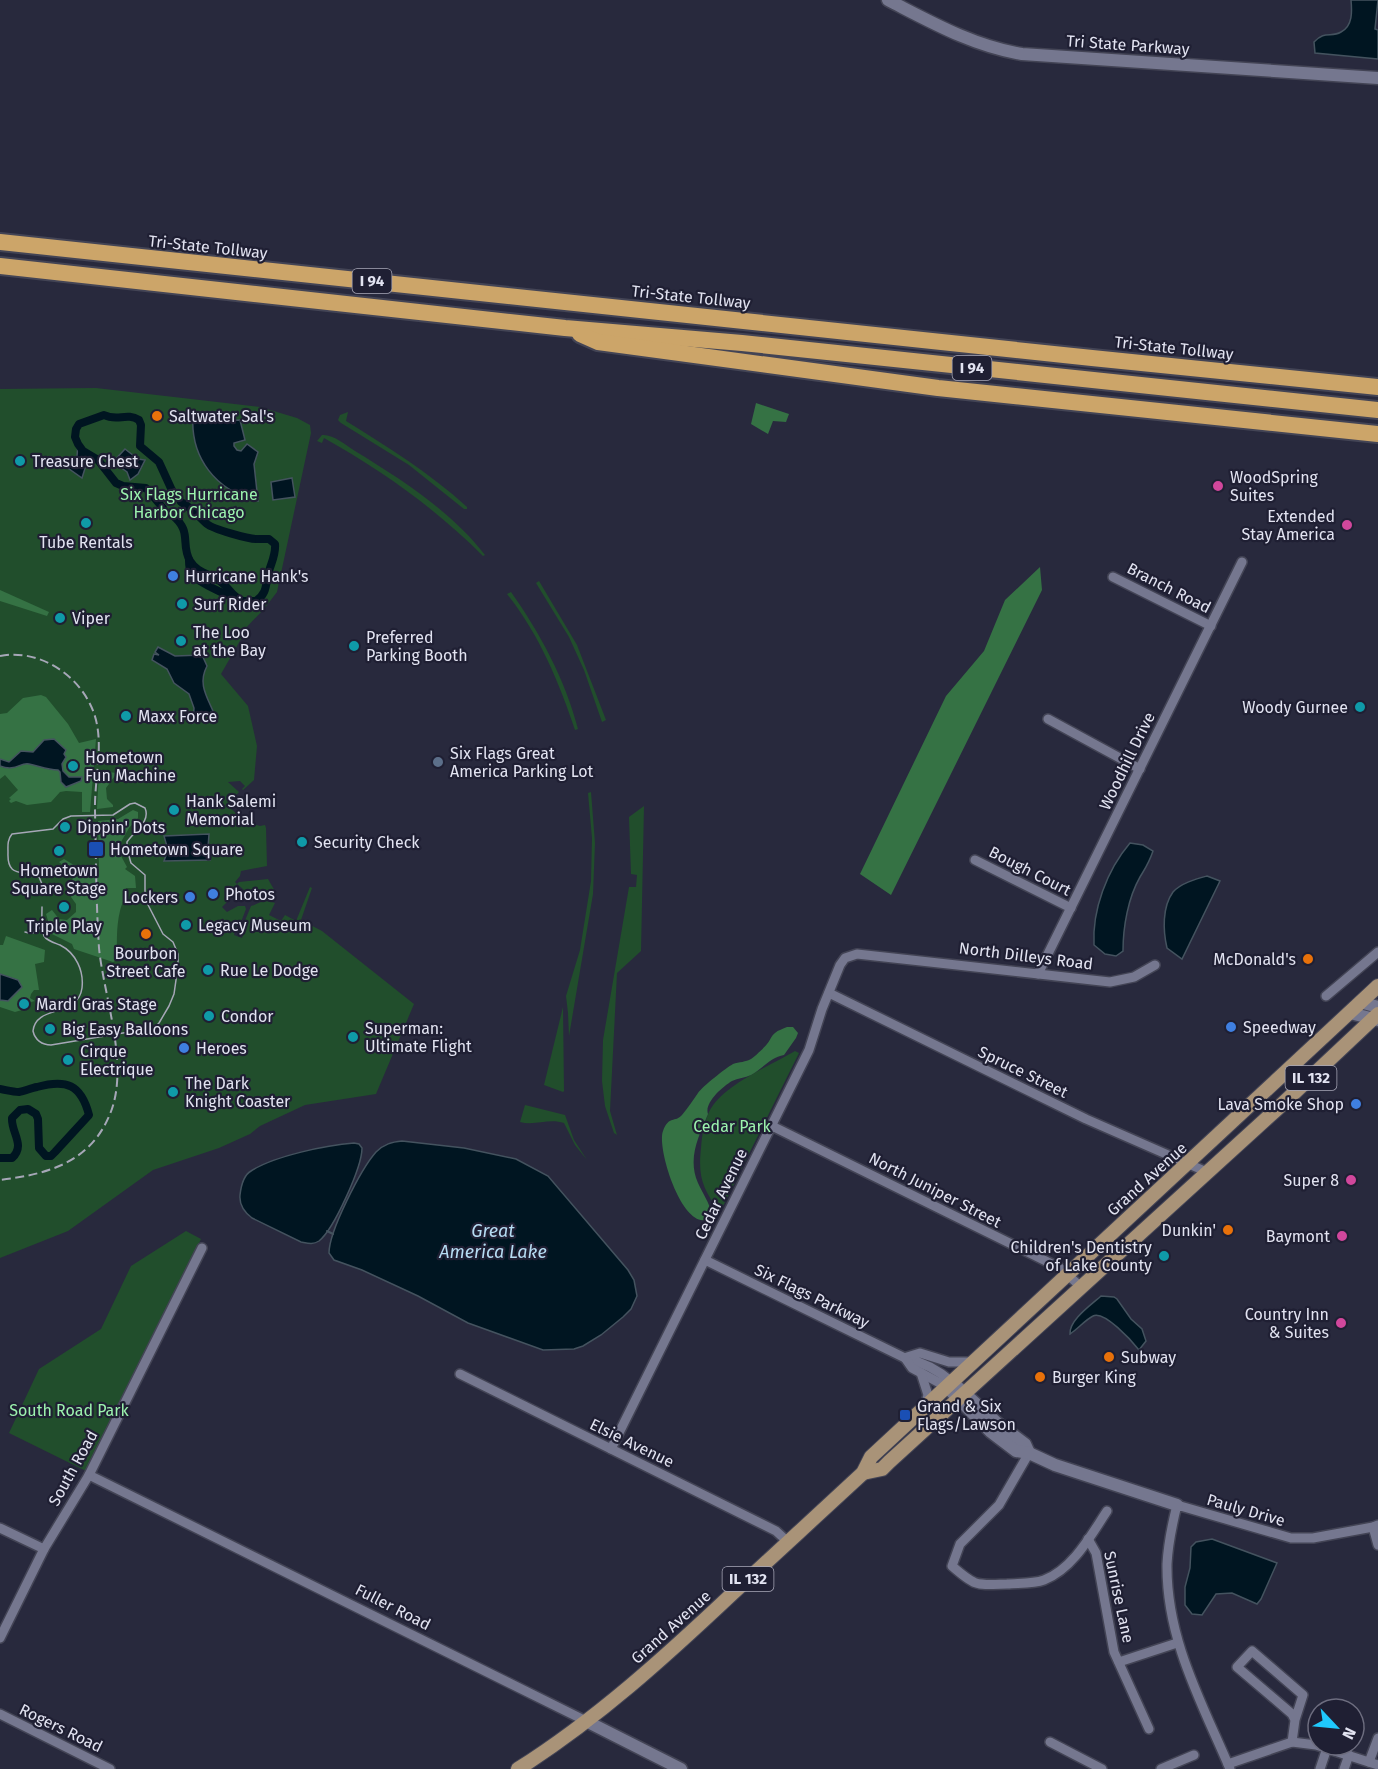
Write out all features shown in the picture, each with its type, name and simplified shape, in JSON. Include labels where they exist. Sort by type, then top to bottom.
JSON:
[{"type":"highway","name":"Tri-State Tollway","points":[[0,242],[1378,387]]},
{"type":"highway","name":"I 94","points":[[0,266],[565,328],[742,343],[1378,410]]},
{"type":"highway","points":[[565,328],[598,342],[706,358],[950,389],[1378,434]]},
{"type":"main road","name":"Grand Avenue","points":[[518,1769],[586,1721],[674,1648],[863,1473],[871,1457],[1188,1165],[1378,986]]},
{"type":"main road","name":"Grand Avenue","points":[[863,1473],[882,1469],[1377,1015]]},
{"type":"street","name":"Tri State Parkway","points":[[888,0],[979,44],[1022,54],[1378,78]]},
{"type":"street","name":"Woodhill Drive","points":[[1038,974],[1242,562]]},
{"type":"street","name":"Branch Road","points":[[1113,576],[1211,626]]},
{"type":"street","points":[[1048,719],[1140,768]]},
{"type":"street","name":"Bough Court","points":[[975,860],[1071,908]]},
{"type":"street","points":[[1326,996],[1378,952]]},
{"type":"street","name":"Cedar Avenue","points":[[611,1449],[809,1050],[840,965],[845,958],[857,954],[890,957]]},
{"type":"street","name":"North Dilleys Road","points":[[890,957],[1110,982],[1134,977],[1155,965]]},
{"type":"street","name":"Spruce Street","points":[[829,993],[1086,1119],[1207,1172]]},
{"type":"street","points":[[1360,1002],[1377,1015]]},
{"type":"street","points":[[1350,1012],[1377,1015]]},
{"type":"street","name":"North Juniper Street","points":[[772,1126],[1060,1268],[1080,1286]]},
{"type":"street","name":"South Road","points":[[0,1638],[44,1549],[89,1475],[202,1248]]},
{"type":"street","name":"Six Flags Parkway","points":[[705,1260],[905,1358],[941,1372],[950,1384]]},
{"type":"street","name":"Six Flags Parkway","points":[[905,1358],[920,1353],[949,1362],[974,1361]]},
{"type":"street","name":"Six Flags Parkway","points":[[905,1358],[912,1368],[950,1384]]},
{"type":"street","points":[[921,1373],[928,1395],[924,1408]]},
{"type":"street","name":"Elsie Avenue","points":[[460,1374],[776,1531],[788,1542]]},
{"type":"street","points":[[950,1384],[991,1432],[1016,1451],[1029,1453],[1055,1465],[1177,1505],[1167,1564],[1169,1603],[1184,1664],[1229,1766],[1293,1742],[1306,1742]]},
{"type":"street","points":[[1029,1453],[999,1505],[960,1544],[952,1566],[971,1582],[977,1584],[1018,1583],[1041,1581],[1048,1578],[1070,1562],[1107,1511]]},
{"type":"street","name":"Fuller Road","points":[[89,1475],[681,1769]]},
{"type":"street","name":"Pauly Drive","points":[[1177,1505],[1291,1538],[1312,1538],[1376,1526]]},
{"type":"street","points":[[1376,1526],[1378,1545]]},
{"type":"street","points":[[0,1528],[44,1549]]},
{"type":"street","name":"Sunrise Lane","points":[[1088,1539],[1096,1553],[1112,1644],[1149,1729]]},
{"type":"street","name":"Sunrise Lane","points":[[1119,1662],[1177,1643]]},
{"type":"street","points":[[1293,1742],[1295,1720],[1303,1695],[1252,1651],[1237,1667],[1292,1714],[1295,1720]]},
{"type":"street","name":"Rogers Road","points":[[0,1714],[110,1769]]},
{"type":"street","points":[[1355,1757],[1373,1763],[1378,1738]]},
{"type":"street","points":[[1050,1743],[1102,1769]]},
{"type":"street","points":[[1163,1769],[1194,1755]]},
{"type":"green space","name":"Six Flags Hurricane Harbor Chicago","points":[[96,388],[260,407],[297,418],[310,425],[311,433],[277,592],[241,633],[241,639],[221,674],[248,706],[257,746],[254,780],[243,790],[245,786],[240,781],[228,782],[239,792],[227,805],[239,816],[239,820],[260,826],[265,825],[267,866],[241,871],[235,882],[237,884],[224,899],[227,902],[222,907],[227,912],[238,906],[245,906],[246,909],[241,922],[237,924],[234,935],[242,938],[246,926],[244,923],[251,906],[265,901],[275,903],[269,915],[281,921],[285,915],[296,921],[310,887],[312,888],[301,920],[322,931],[414,1004],[376,1094],[305,1105],[219,1148],[153,1170],[68,1231],[0,1258],[0,389]]},
{"type":"green space","points":[[756,403],[789,414],[786,422],[773,421],[768,434],[751,424]]},
{"type":"green space","points":[[348,412],[346,421],[424,472],[467,509],[464,509],[409,465],[341,423],[338,420],[340,415]]},
{"type":"green space","points":[[322,435],[339,440],[425,497],[472,539],[485,555],[483,556],[447,522],[388,477],[324,438],[322,443],[317,441]]},
{"type":"green space","points":[[1040,567],[1042,590],[891,895],[860,874],[946,696],[984,651],[1005,600]]},
{"type":"green space","points":[[539,581],[577,645],[606,720],[602,722],[584,670],[569,637],[536,583]]},
{"type":"green space","points":[[0,590],[49,612],[47,616],[0,601]]},
{"type":"green space","points":[[511,592],[551,657],[573,710],[578,729],[575,730],[555,676],[538,642],[507,594]]},
{"type":"green space","points":[[41,695],[46,697],[68,724],[79,743],[96,739],[90,812],[82,812],[82,792],[60,792],[51,802],[27,805],[9,801],[11,799],[9,798],[18,790],[5,775],[0,779],[0,714],[7,713],[23,698]]},
{"type":"green space","points":[[99,771],[117,773],[106,788],[107,799],[113,807],[97,809]]},
{"type":"green space","points":[[591,792],[595,843],[593,894],[569,1036],[566,996],[580,950],[591,881],[592,838],[588,793]]},
{"type":"green space","points":[[644,806],[641,951],[617,973],[610,1111],[617,1135],[614,1133],[605,1106],[602,1081],[603,1040],[629,887],[636,887],[637,875],[631,874],[629,817]]},
{"type":"green space","points":[[133,810],[138,812],[138,818],[121,842],[115,842],[115,856],[121,856],[127,867],[125,869],[135,876],[136,888],[126,888],[118,923],[117,960],[113,962],[74,949],[72,944],[52,934],[46,914],[52,910],[59,919],[67,920],[76,912],[76,904],[71,897],[73,874],[59,862],[64,859],[77,867],[99,868],[98,821],[118,819]]},
{"type":"green space","points":[[268,879],[276,893],[274,895],[265,893],[250,895],[237,884]]},
{"type":"green space","points":[[6,936],[45,950],[44,962],[35,964],[39,990],[34,990],[30,998],[35,1001],[31,1002],[23,998],[19,1002],[22,1010],[15,1012],[0,1007],[0,945],[3,945]]},
{"type":"green space","points":[[563,1007],[564,1091],[563,1092],[544,1085]]},
{"type":"green space","points":[[787,1027],[793,1027],[798,1033],[784,1055],[751,1075],[728,1084],[719,1091],[709,1105],[694,1156],[695,1174],[712,1214],[711,1217],[701,1220],[692,1215],[675,1189],[664,1155],[663,1131],[670,1121],[682,1115],[709,1082],[733,1064],[752,1058],[774,1034]]},
{"type":"green space","name":"Cedar Park","points":[[795,1051],[799,1053],[720,1212],[705,1189],[701,1174],[702,1138],[709,1112],[715,1102],[735,1085]]},
{"type":"green space","points":[[525,1105],[565,1115],[574,1140],[587,1160],[575,1145],[564,1123],[520,1122]]},
{"type":"green space","name":"South Road Park","points":[[186,1231],[201,1239],[91,1465],[86,1471],[9,1433],[39,1369],[101,1329],[131,1266]]},
{"type":"water","points":[[1351,0],[1378,0],[1375,29],[1378,30],[1378,59],[1315,53],[1314,42],[1318,38],[1337,34],[1348,26]]},
{"type":"water","points":[[193,415],[222,421],[240,420],[245,440],[234,443],[234,446],[241,451],[247,444],[258,452],[254,464],[258,501],[230,489],[218,481],[209,470],[196,445]]},
{"type":"water","points":[[78,444],[83,451],[98,460],[87,462],[82,478],[65,466],[77,456]]},
{"type":"water","points":[[125,449],[138,459],[145,460],[138,474],[130,480],[127,472],[113,462]]},
{"type":"water","points":[[292,478],[295,497],[273,500],[271,482]]},
{"type":"water","points":[[158,647],[175,656],[202,655],[207,666],[203,678],[204,689],[213,711],[193,723],[194,708],[189,694],[174,683],[167,669],[152,660],[154,654],[159,655],[155,652]]},
{"type":"water","points":[[54,739],[66,750],[64,754],[66,757],[62,764],[63,771],[69,777],[82,777],[81,781],[66,787],[61,782],[58,770],[26,764],[10,768],[0,766],[0,759],[9,762],[21,751],[33,752],[44,740]]},
{"type":"water","points":[[209,834],[210,860],[164,861],[168,850],[164,836]]},
{"type":"water","points":[[1130,843],[1143,845],[1153,851],[1132,894],[1125,923],[1123,951],[1116,956],[1105,954],[1094,945],[1094,932],[1098,904],[1108,878],[1114,865]]},
{"type":"water","points":[[1207,876],[1220,881],[1182,959],[1167,948],[1164,927],[1169,898],[1180,886]]},
{"type":"water","points":[[0,974],[18,980],[22,987],[8,1001],[0,1000]]},
{"type":"water","name":"Great America Lake","points":[[402,1141],[464,1148],[516,1159],[548,1176],[628,1270],[634,1280],[637,1296],[631,1309],[601,1335],[583,1346],[574,1349],[543,1350],[468,1323],[418,1296],[362,1270],[334,1260],[329,1253],[334,1230],[362,1172],[379,1149]]},
{"type":"water","points":[[359,1144],[362,1148],[352,1183],[332,1224],[319,1241],[301,1242],[252,1218],[243,1208],[240,1202],[241,1188],[251,1171],[301,1152]]},
{"type":"water","points":[[1101,1296],[1117,1299],[1131,1319],[1142,1329],[1146,1341],[1139,1350],[1118,1327],[1098,1315],[1090,1318],[1070,1334],[1077,1318]]},
{"type":"water","points":[[1212,1539],[1277,1563],[1257,1604],[1232,1593],[1216,1594],[1202,1615],[1192,1614],[1185,1605],[1185,1587],[1190,1568],[1191,1547],[1196,1542]]},
{"type":"waterway","points":[[163,508],[146,488],[123,486],[116,483],[98,460],[83,451],[75,437],[79,424],[104,415],[139,420],[141,425],[140,446],[159,462],[175,497]]},
{"type":"waterway","points":[[181,502],[210,526],[256,539]]},
{"type":"waterway","points":[[172,515],[182,527],[187,555],[193,565],[221,582],[241,600]]},
{"type":"waterway","points":[[244,601],[256,601],[263,595],[274,554],[275,544],[269,539],[259,539]]},
{"type":"waterway","points":[[189,560],[190,571],[194,577],[234,597]]},
{"type":"waterway","points":[[0,1089],[19,1092],[47,1085],[71,1086],[82,1096],[89,1115],[51,1156],[46,1156],[39,1148],[36,1114],[28,1109],[20,1110],[12,1118],[18,1144],[16,1153],[12,1158],[0,1158]]},
{"type":"waterway","points":[[327,1231],[333,1234]]},
{"type":"tram line","points":[[42,884],[39,877],[17,872],[10,866],[8,845],[12,834],[53,829],[63,819],[71,816],[113,815],[135,803],[145,808],[146,818],[127,842],[127,849],[131,863],[145,875],[145,899],[163,934],[173,942],[178,954],[174,994],[159,1023],[153,1028],[51,1045],[37,1039],[33,1031],[41,1017],[73,1004],[82,988],[82,975],[75,958],[66,948],[49,941],[44,936],[42,907]]},
{"type":"tram line","points":[[25,932],[36,932],[42,922]]},
{"type":"railway","points":[[0,656],[14,655],[40,659],[64,672],[83,692],[95,717],[99,743],[95,797],[99,948],[117,1054],[115,1095],[110,1114],[91,1144],[79,1155],[51,1169],[0,1180]]},
{"type":"place","name":"Saltwater Sal's","points":[[157,416]]},
{"type":"place","name":"Treasure Chest","points":[[20,461]]},
{"type":"place","name":"WoodSpring Suites","points":[[1218,486]]},
{"type":"place","name":"Tube Rentals","points":[[86,523]]},
{"type":"place","name":"Extended Stay America","points":[[1347,525]]},
{"type":"place","name":"Hurricane Hank's","points":[[173,576]]},
{"type":"place","name":"Surf Rider","points":[[182,604]]},
{"type":"place","name":"Viper","points":[[60,618]]},
{"type":"place","name":"The Loo at the Bay","points":[[181,641]]},
{"type":"place","name":"Preferred Parking Booth","points":[[354,646]]},
{"type":"place","name":"Woody Gurnee","points":[[1360,707]]},
{"type":"place","name":"Maxx Force","points":[[126,716]]},
{"type":"place","name":"Six Flags Great America Parking Lot","points":[[438,762]]},
{"type":"place","name":"Hometown Fun Machine","points":[[73,766]]},
{"type":"place","name":"Hank Salemi Memorial","points":[[174,810]]},
{"type":"place","name":"Dippin' Dots","points":[[65,827]]},
{"type":"place","name":"Security Check","points":[[302,842]]},
{"type":"place","name":"Hometown Square","points":[[96,849]]},
{"type":"place","name":"Hometown Square Stage","points":[[59,851]]},
{"type":"place","name":"Photos","points":[[213,894]]},
{"type":"place","name":"Lockers","points":[[190,897]]},
{"type":"place","name":"Triple Play","points":[[64,907]]},
{"type":"place","name":"Legacy Museum","points":[[186,925]]},
{"type":"place","name":"Bourbon Street Cafe","points":[[146,934]]},
{"type":"place","name":"McDonald's","points":[[1308,959]]},
{"type":"place","name":"Rue Le Dodge","points":[[208,970]]},
{"type":"place","name":"Mardi Gras Stage","points":[[24,1004]]},
{"type":"place","name":"Condor","points":[[209,1016]]},
{"type":"place","name":"Speedway","points":[[1231,1027]]},
{"type":"place","name":"Big Easy Balloons","points":[[50,1029]]},
{"type":"place","name":"Superman: Ultimate Flight","points":[[353,1037]]},
{"type":"place","name":"Heroes","points":[[184,1048]]},
{"type":"place","name":"Cirque Electrique","points":[[68,1060]]},
{"type":"place","name":"The Dark Knight Coaster","points":[[173,1092]]},
{"type":"place","name":"Lava Smoke Shop","points":[[1356,1104]]},
{"type":"place","name":"Super 8","points":[[1351,1180]]},
{"type":"place","name":"Dunkin'","points":[[1228,1230]]},
{"type":"place","name":"Baymont","points":[[1342,1236]]},
{"type":"place","name":"Children's Dentistry of Lake County","points":[[1164,1256]]},
{"type":"place","name":"Country Inn & Suites","points":[[1341,1323]]},
{"type":"place","name":"Subway","points":[[1109,1357]]},
{"type":"place","name":"Burger King","points":[[1040,1377]]},
{"type":"place","name":"Grand & Six Flags/Lawson","points":[[905,1415]]}]
